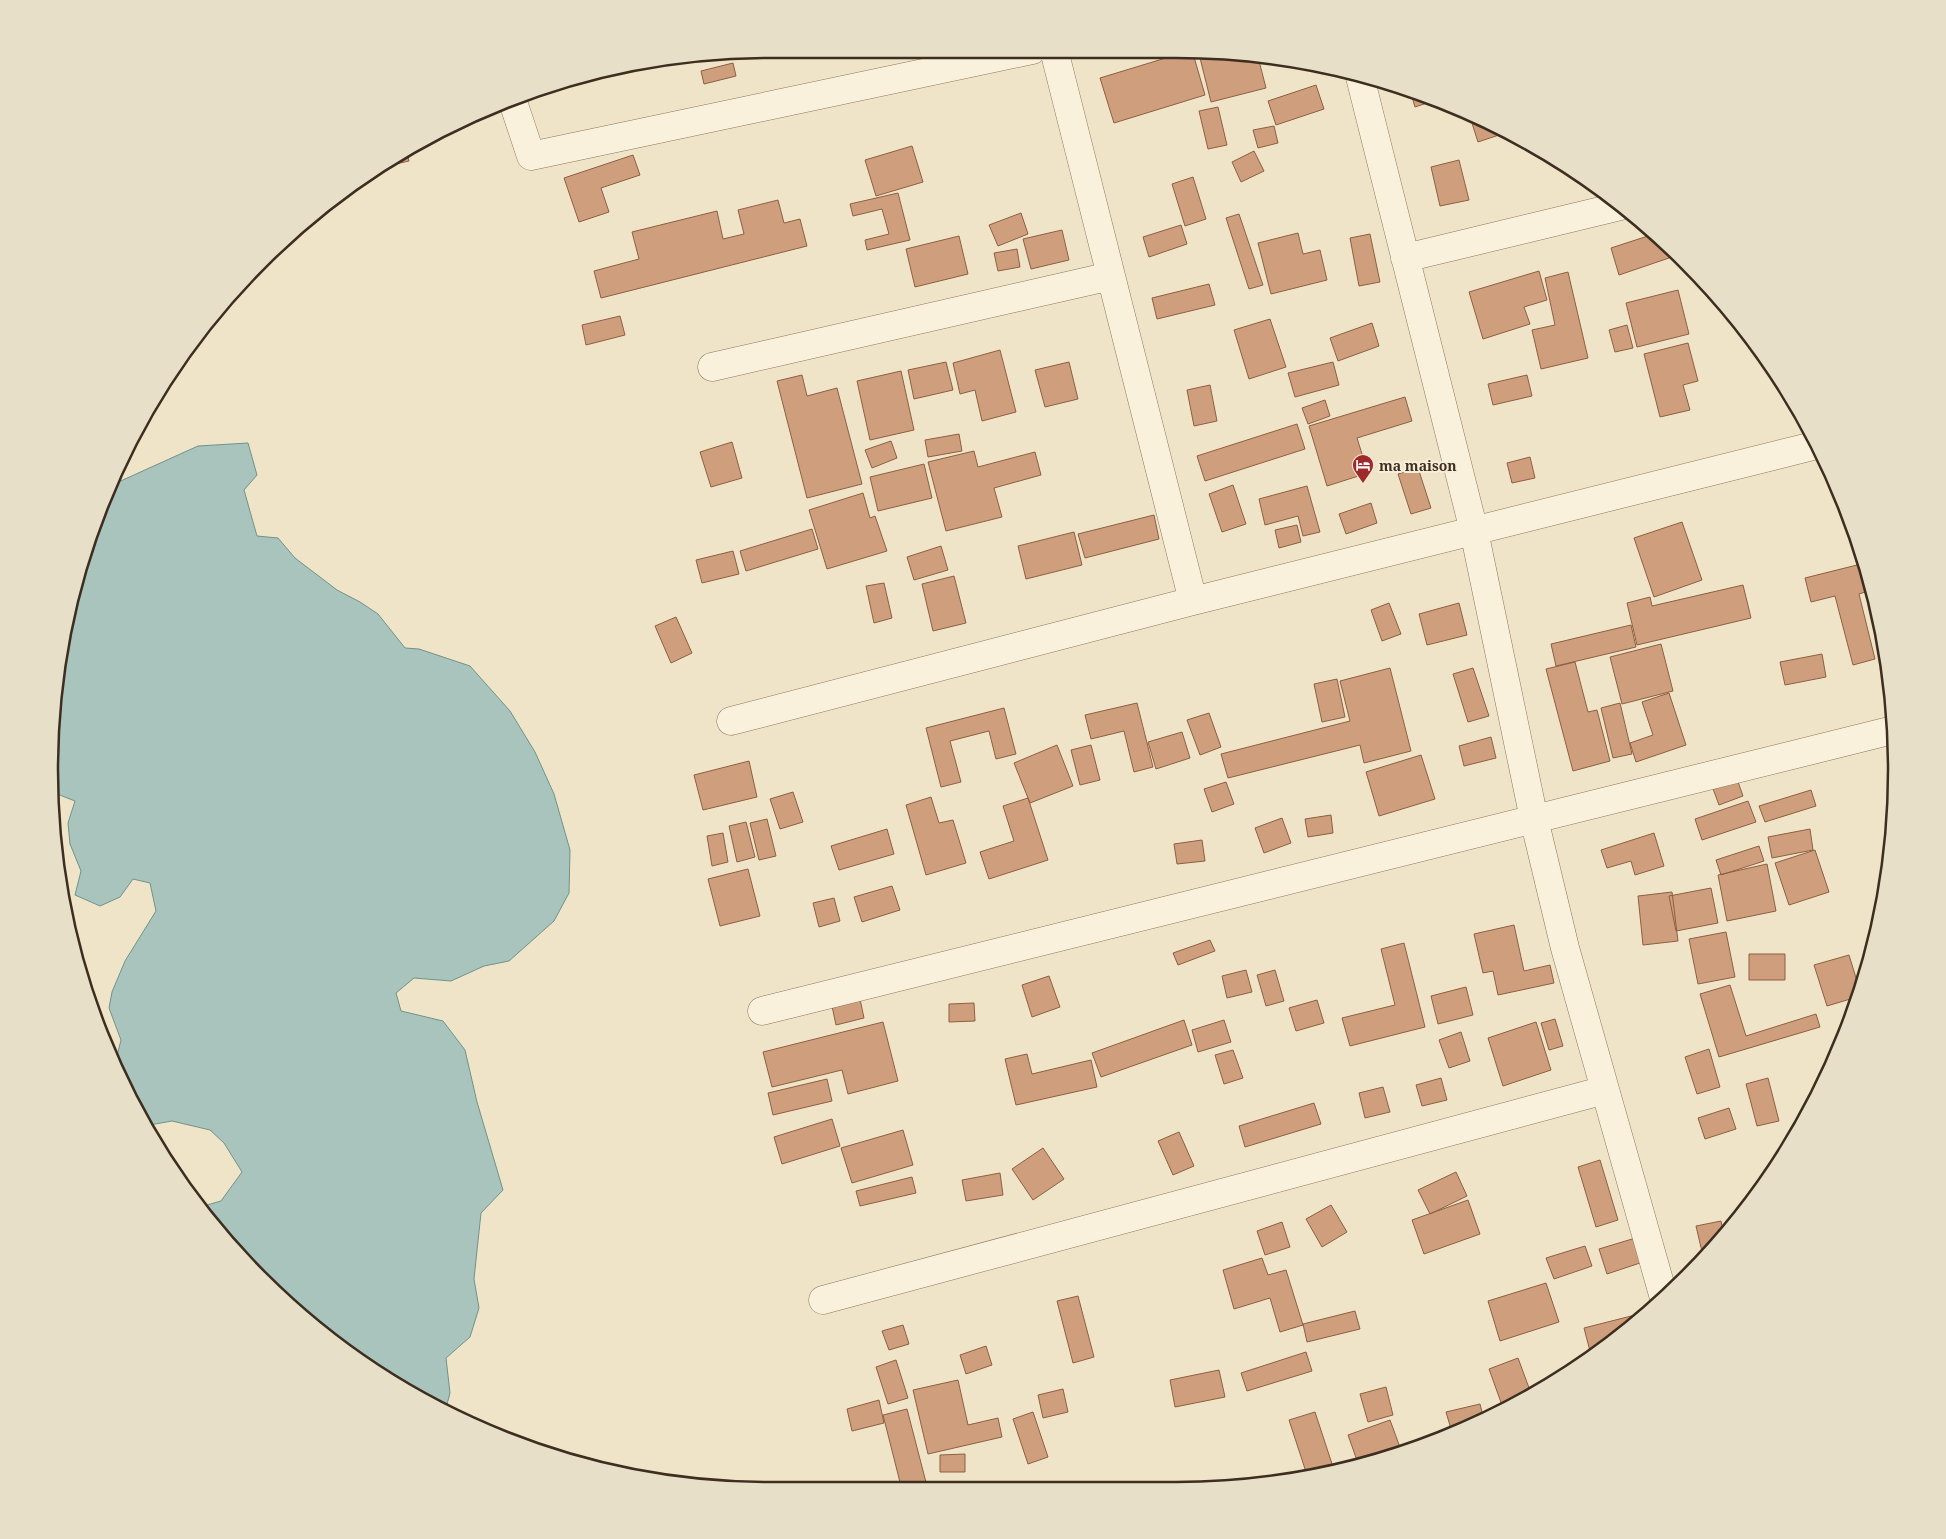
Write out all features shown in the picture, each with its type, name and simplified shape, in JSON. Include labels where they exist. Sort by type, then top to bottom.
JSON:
[{"type":"street","points":[[514,105],[531,156],[994,58]]},
{"type":"street","points":[[1056,58],[1193,601]]},
{"type":"street","points":[[1361,82],[1474,531],[1534,819],[1565,948],[1662,1290]]},
{"type":"street","points":[[1405,258],[1613,208]]},
{"type":"street","points":[[712,367],[1111,276]]},
{"type":"street","points":[[731,720],[1193,601],[1811,447]]},
{"type":"street","points":[[762,1011],[1887,731]]},
{"type":"street","points":[[823,1300],[1605,1090]]},
{"type":"water","points":[[248,443],[257,475],[244,490],[257,536],[278,538],[295,558],[337,590],[378,614],[405,648],[419,649],[470,666],[510,711],[535,752],[554,794],[570,850],[569,893],[554,921],[509,961],[484,966],[451,981],[414,978],[396,993],[401,1011],[443,1021],[465,1050],[477,1102],[503,1190],[481,1213],[474,1279],[479,1308],[470,1337],[446,1358],[450,1393],[447,1404],[374,1362],[300,1305],[234,1239],[207,1205],[221,1201],[242,1172],[224,1143],[210,1130],[172,1121],[152,1125],[117,1054],[121,1040],[109,1008],[112,992],[125,961],[156,911],[150,883],[133,879],[120,897],[100,906],[75,895],[81,871],[70,844],[68,823],[75,801],[59,795],[59,723],[71,631],[82,585],[95,541],[119,482],[198,446]]},
{"type":"building","points":[[1166,58],[1194,58],[1205,95],[1114,123],[1100,78]]},
{"type":"building","points":[[1200,59],[1260,63],[1266,88],[1211,102]]},
{"type":"building","points":[[733,63],[736,76],[704,84],[701,71]]},
{"type":"building","points":[[1316,85],[1324,109],[1276,125],[1268,101]]},
{"type":"building","points":[[1412,98],[1426,103],[1415,107]]},
{"type":"building","points":[[1218,107],[1227,145],[1208,149],[1199,111]]},
{"type":"building","points":[[1472,122],[1499,135],[1478,142]]},
{"type":"building","points":[[1274,126],[1278,143],[1258,148],[1253,130]]},
{"type":"building","points":[[912,146],[923,182],[876,196],[865,160]]},
{"type":"building","points":[[1254,151],[1264,171],[1241,182],[1232,162]]},
{"type":"building","points":[[633,155],[640,175],[601,188],[609,212],[579,222],[564,178]]},
{"type":"building","points":[[408,156],[409,161],[395,164]]},
{"type":"building","points":[[1459,160],[1469,200],[1440,206],[1431,167]]},
{"type":"building","points":[[1193,177],[1206,219],[1185,226],[1172,184]]},
{"type":"building","points":[[898,193],[910,240],[867,250],[865,240],[889,234],[882,209],[853,216],[850,204]]},
{"type":"building","points":[[778,200],[784,223],[800,219],[807,246],[601,298],[594,271],[639,259],[632,232],[717,211],[723,239],[744,234],[738,210]]},
{"type":"building","points":[[1021,213],[1028,234],[998,246],[989,225]]},
{"type":"building","points":[[1239,214],[1263,285],[1249,289],[1226,218]]},
{"type":"building","points":[[1181,225],[1187,244],[1149,257],[1143,237]]},
{"type":"building","points":[[1062,230],[1069,260],[1031,269],[1023,239]]},
{"type":"building","points":[[1298,233],[1303,254],[1320,250],[1327,280],[1271,294],[1258,243]]},
{"type":"building","points":[[1370,234],[1380,282],[1359,286],[1350,238]]},
{"type":"building","points":[[959,236],[968,274],[915,287],[906,249]]},
{"type":"building","points":[[1648,236],[1668,254],[1669,258],[1619,275],[1611,248]]},
{"type":"building","points":[[1017,249],[1020,267],[998,271],[994,253]]},
{"type":"building","points":[[1539,271],[1547,300],[1524,307],[1530,324],[1483,339],[1469,292]]},
{"type":"building","points":[[1568,272],[1588,358],[1541,369],[1532,330],[1555,325],[1545,278]]},
{"type":"building","points":[[1209,284],[1215,305],[1157,319],[1152,298]]},
{"type":"building","points":[[1678,290],[1689,334],[1637,347],[1626,303]]},
{"type":"building","points":[[620,316],[625,335],[586,345],[582,325]]},
{"type":"building","points":[[1270,319],[1286,367],[1249,379],[1234,330]]},
{"type":"building","points":[[1372,323],[1379,346],[1338,361],[1330,338]]},
{"type":"building","points":[[1627,325],[1633,348],[1615,352],[1609,330]]},
{"type":"building","points":[[1688,343],[1698,381],[1683,385],[1690,410],[1660,417],[1644,354]]},
{"type":"building","points":[[1000,350],[1016,412],[982,421],[975,390],[960,394],[953,363]]},
{"type":"building","points":[[946,362],[953,390],[914,399],[908,370]]},
{"type":"building","points":[[1069,362],[1078,399],[1045,407],[1035,370]]},
{"type":"building","points":[[1333,362],[1339,385],[1295,397],[1288,373]]},
{"type":"building","points":[[901,371],[914,430],[870,440],[857,381]]},
{"type":"building","points":[[802,375],[807,396],[837,388],[862,484],[807,498],[777,381]]},
{"type":"building","points":[[1527,375],[1532,396],[1493,405],[1488,384]]},
{"type":"building","points":[[1210,385],[1217,421],[1194,426],[1187,390]]},
{"type":"building","points":[[1405,397],[1412,421],[1357,438],[1368,473],[1327,486],[1309,426]]},
{"type":"building","points":[[1325,400],[1330,416],[1308,424],[1302,408]]},
{"type":"building","points":[[1297,424],[1305,449],[1205,481],[1197,456]]},
{"type":"building","points":[[959,434],[962,451],[928,457],[925,440]]},
{"type":"building","points":[[891,441],[897,458],[872,468],[865,450]]},
{"type":"building","points":[[732,442],[742,478],[711,487],[700,452]]},
{"type":"building","points":[[974,451],[978,467],[1035,452],[1041,475],[994,488],[1002,517],[946,531],[928,462]]},
{"type":"building","points":[[1530,457],[1535,478],[1512,483],[1507,463]]},
{"type":"building","points":[[924,464],[932,498],[878,511],[870,477]]},
{"type":"building","points":[[1418,468],[1431,508],[1411,514],[1398,474]]},
{"type":"building","points":[[1233,485],[1246,524],[1222,532],[1209,494]]},
{"type":"building","points":[[1307,486],[1320,532],[1303,536],[1298,516],[1265,525],[1259,499]]},
{"type":"building","points":[[863,493],[870,518],[875,516],[887,551],[827,569],[809,510]]},
{"type":"building","points":[[1371,503],[1377,523],[1346,534],[1339,514]]},
{"type":"building","points":[[1154,515],[1159,539],[1085,558],[1078,534]]},
{"type":"building","points":[[1682,522],[1702,580],[1654,597],[1634,538]]},
{"type":"building","points":[[1297,525],[1301,542],[1279,548],[1275,530]]},
{"type":"building","points":[[812,529],[818,549],[746,571],[740,551]]},
{"type":"building","points":[[1074,532],[1082,565],[1026,579],[1018,546]]},
{"type":"building","points":[[941,546],[948,570],[914,580],[907,557]]},
{"type":"building","points":[[733,551],[739,574],[702,583],[696,560]]},
{"type":"building","points":[[1854,552],[1866,592],[1859,594],[1875,659],[1853,665],[1835,596],[1811,602],[1805,578],[1857,565]]},
{"type":"building","points":[[954,576],[966,623],[933,631],[922,584]]},
{"type":"building","points":[[884,583],[892,618],[874,623],[866,586]]},
{"type":"building","points":[[1743,585],[1751,618],[1637,645],[1627,603],[1650,597],[1652,606]]},
{"type":"building","points":[[1389,603],[1401,634],[1382,641],[1371,610]]},
{"type":"building","points":[[1459,603],[1467,635],[1427,645],[1419,614]]},
{"type":"building","points":[[676,617],[692,653],[671,663],[655,626]]},
{"type":"building","points":[[1631,625],[1636,647],[1556,666],[1551,644]]},
{"type":"building","points":[[1661,644],[1673,691],[1622,704],[1610,657]]},
{"type":"building","points":[[1822,654],[1826,677],[1785,685],[1780,662]]},
{"type":"building","points":[[1575,662],[1588,712],[1597,710],[1610,761],[1573,771],[1546,669]]},
{"type":"building","points":[[1390,668],[1411,751],[1364,763],[1360,745],[1228,778],[1221,754],[1350,721],[1340,681]]},
{"type":"building","points":[[1473,668],[1489,716],[1468,722],[1453,674]]},
{"type":"building","points":[[1337,679],[1345,717],[1322,722],[1314,684]]},
{"type":"building","points":[[1669,693],[1686,745],[1636,762],[1630,743],[1653,735],[1642,702]]},
{"type":"building","points":[[1137,703],[1153,767],[1134,772],[1124,731],[1091,739],[1085,715]]},
{"type":"building","points":[[1620,703],[1632,754],[1613,758],[1601,708]]},
{"type":"building","points":[[1004,708],[1016,754],[996,759],[989,731],[950,741],[961,782],[941,787],[926,728]]},
{"type":"building","points":[[1209,713],[1221,747],[1200,755],[1187,720]]},
{"type":"building","points":[[1182,732],[1190,758],[1156,769],[1148,742]]},
{"type":"building","points":[[1491,737],[1496,758],[1464,766],[1459,746]]},
{"type":"building","points":[[1057,745],[1073,786],[1030,803],[1014,763]]},
{"type":"building","points":[[1091,745],[1100,780],[1080,785],[1071,750]]},
{"type":"building","points":[[1421,755],[1435,799],[1379,816],[1366,772]]},
{"type":"building","points":[[749,761],[757,797],[703,810],[694,775]]},
{"type":"building","points":[[1736,776],[1743,796],[1719,805],[1712,786]]},
{"type":"building","points":[[1226,782],[1234,804],[1212,812],[1204,789]]},
{"type":"building","points":[[1811,790],[1816,806],[1765,822],[1759,806]]},
{"type":"building","points":[[793,792],[803,822],[780,829],[770,799]]},
{"type":"building","points":[[931,797],[939,823],[953,820],[966,863],[926,875],[906,805]]},
{"type":"building","points":[[1028,798],[1048,860],[989,879],[980,852],[1014,841],[1003,806]]},
{"type":"building","points":[[1748,801],[1756,822],[1702,840],[1695,819]]},
{"type":"building","points":[[1331,815],[1333,833],[1308,837],[1305,819]]},
{"type":"building","points":[[1282,818],[1291,843],[1264,853],[1255,828]]},
{"type":"building","points":[[767,819],[776,856],[759,860],[750,823]]},
{"type":"building","points":[[746,822],[755,857],[737,862],[729,826]]},
{"type":"building","points":[[887,829],[894,854],[839,870],[831,846]]},
{"type":"building","points":[[1810,829],[1813,850],[1772,858],[1768,837]]},
{"type":"building","points":[[723,833],[728,862],[712,866],[707,836]]},
{"type":"building","points":[[1654,833],[1664,866],[1635,875],[1631,861],[1607,868],[1601,850]]},
{"type":"building","points":[[1202,840],[1205,861],[1177,864],[1174,844]]},
{"type":"building","points":[[1759,846],[1764,861],[1721,875],[1716,860]]},
{"type":"building","points":[[1815,850],[1829,892],[1789,905],[1775,863]]},
{"type":"building","points":[[1767,864],[1776,911],[1727,921],[1718,875]]},
{"type":"building","points":[[748,869],[760,916],[720,926],[708,879]]},
{"type":"building","points":[[892,886],[900,910],[862,922],[854,897]]},
{"type":"building","points":[[1711,888],[1718,923],[1676,931],[1669,896]]},
{"type":"building","points":[[1672,892],[1678,941],[1643,945],[1638,896]]},
{"type":"building","points":[[834,898],[840,921],[819,927],[813,903]]},
{"type":"building","points":[[1514,925],[1524,971],[1550,965],[1554,983],[1498,995],[1493,971],[1483,973],[1474,934]]},
{"type":"building","points":[[1726,932],[1735,977],[1698,984],[1689,939]]},
{"type":"building","points":[[1210,940],[1215,951],[1178,965],[1173,953]]},
{"type":"building","points":[[1404,943],[1425,1027],[1350,1046],[1342,1018],[1395,1005],[1381,949]]},
{"type":"building","points":[[1749,954],[1785,954],[1785,980],[1749,980]]},
{"type":"building","points":[[1849,955],[1856,979],[1851,999],[1827,1006],[1814,965]]},
{"type":"building","points":[[1246,970],[1252,992],[1227,998],[1222,976]]},
{"type":"building","points":[[1275,970],[1284,1001],[1266,1006],[1257,975]]},
{"type":"building","points":[[1049,976],[1060,1007],[1032,1017],[1022,985]]},
{"type":"building","points":[[1730,985],[1746,1036],[1816,1014],[1820,1027],[1719,1057],[1700,994]]},
{"type":"building","points":[[1466,987],[1473,1015],[1438,1024],[1431,996]]},
{"type":"building","points":[[860,999],[864,1018],[836,1025],[832,1006]]},
{"type":"building","points":[[1317,1000],[1324,1023],[1296,1031],[1289,1008]]},
{"type":"building","points":[[974,1003],[975,1021],[949,1022],[949,1004]]},
{"type":"building","points":[[1555,1019],[1563,1046],[1549,1050],[1541,1023]]},
{"type":"building","points":[[1184,1020],[1192,1045],[1101,1077],[1092,1053]]},
{"type":"building","points":[[1224,1020],[1231,1042],[1198,1052],[1192,1030]]},
{"type":"building","points":[[883,1022],[898,1081],[848,1094],[842,1070],[772,1087],[763,1052]]},
{"type":"building","points":[[1536,1022],[1551,1070],[1503,1086],[1488,1038]]},
{"type":"building","points":[[1461,1032],[1470,1061],[1449,1068],[1439,1040]]},
{"type":"building","points":[[1709,1049],[1720,1087],[1697,1094],[1685,1057]]},
{"type":"building","points":[[1233,1050],[1243,1078],[1224,1084],[1215,1055]]},
{"type":"building","points":[[1027,1054],[1032,1074],[1091,1060],[1097,1087],[1016,1105],[1005,1059]]},
{"type":"building","points":[[1441,1078],[1447,1100],[1422,1106],[1416,1085]]},
{"type":"building","points":[[1768,1078],[1779,1121],[1757,1126],[1746,1084]]},
{"type":"building","points":[[827,1079],[832,1101],[773,1115],[768,1093]]},
{"type":"building","points":[[1383,1087],[1390,1112],[1365,1118],[1359,1093]]},
{"type":"building","points":[[1314,1103],[1321,1124],[1245,1147],[1239,1126]]},
{"type":"building","points":[[1729,1108],[1736,1129],[1705,1139],[1698,1118]]},
{"type":"building","points":[[832,1119],[840,1146],[782,1164],[774,1137]]},
{"type":"building","points":[[903,1130],[913,1165],[852,1183],[841,1148]]},
{"type":"building","points":[[1179,1132],[1194,1166],[1173,1175],[1158,1141]]},
{"type":"building","points":[[1043,1148],[1064,1179],[1033,1200],[1012,1169]]},
{"type":"building","points":[[1600,1160],[1618,1220],[1596,1227],[1578,1167]]},
{"type":"building","points":[[1456,1172],[1467,1196],[1430,1214],[1418,1190]]},
{"type":"building","points":[[1000,1173],[1003,1195],[966,1201],[962,1180]]},
{"type":"building","points":[[912,1177],[916,1193],[860,1206],[856,1191]]},
{"type":"building","points":[[1468,1200],[1480,1234],[1424,1254],[1412,1220]]},
{"type":"building","points":[[1331,1205],[1347,1232],[1322,1247],[1306,1219]]},
{"type":"building","points":[[1721,1221],[1722,1226],[1702,1250],[1696,1226]]},
{"type":"building","points":[[1282,1222],[1290,1247],[1265,1255],[1257,1231]]},
{"type":"building","points":[[1642,1236],[1649,1260],[1607,1274],[1599,1249]]},
{"type":"building","points":[[1585,1246],[1592,1266],[1554,1279],[1546,1258]]},
{"type":"building","points":[[1262,1258],[1268,1275],[1286,1270],[1303,1325],[1280,1332],[1270,1298],[1234,1309],[1223,1270]]},
{"type":"building","points":[[1546,1283],[1559,1322],[1500,1341],[1488,1301]]},
{"type":"building","points":[[1078,1296],[1094,1357],[1073,1363],[1057,1301]]},
{"type":"building","points":[[1355,1311],[1360,1329],[1307,1342],[1303,1324]]},
{"type":"building","points":[[1633,1316],[1589,1349],[1584,1328]]},
{"type":"building","points":[[903,1325],[909,1344],[889,1350],[882,1331]]},
{"type":"building","points":[[986,1346],[992,1365],[966,1374],[960,1355]]},
{"type":"building","points":[[1306,1352],[1312,1371],[1247,1391],[1241,1373]]},
{"type":"building","points":[[1518,1358],[1529,1388],[1501,1403],[1489,1369]]},
{"type":"building","points":[[896,1360],[908,1398],[888,1404],[876,1367]]},
{"type":"building","points":[[1219,1370],[1225,1397],[1175,1407],[1170,1380]]},
{"type":"building","points":[[958,1380],[968,1425],[998,1418],[1002,1437],[928,1454],[913,1390]]},
{"type":"building","points":[[1386,1387],[1393,1415],[1368,1422],[1360,1394]]},
{"type":"building","points":[[1063,1389],[1068,1412],[1043,1418],[1038,1395]]},
{"type":"building","points":[[879,1400],[884,1423],[852,1431],[847,1409]]},
{"type":"building","points":[[1480,1404],[1482,1412],[1450,1426],[1446,1412]]},
{"type":"building","points":[[907,1409],[926,1482],[900,1482],[883,1415]]},
{"type":"building","points":[[1033,1412],[1048,1457],[1028,1464],[1013,1419]]},
{"type":"building","points":[[1315,1412],[1332,1464],[1305,1469],[1289,1420]]},
{"type":"building","points":[[1390,1420],[1399,1446],[1356,1458],[1348,1435]]},
{"type":"building","points":[[965,1454],[965,1472],[940,1472],[940,1455]]},
{"type":"place","name":"ma maison","points":[[1363,484]]}]
